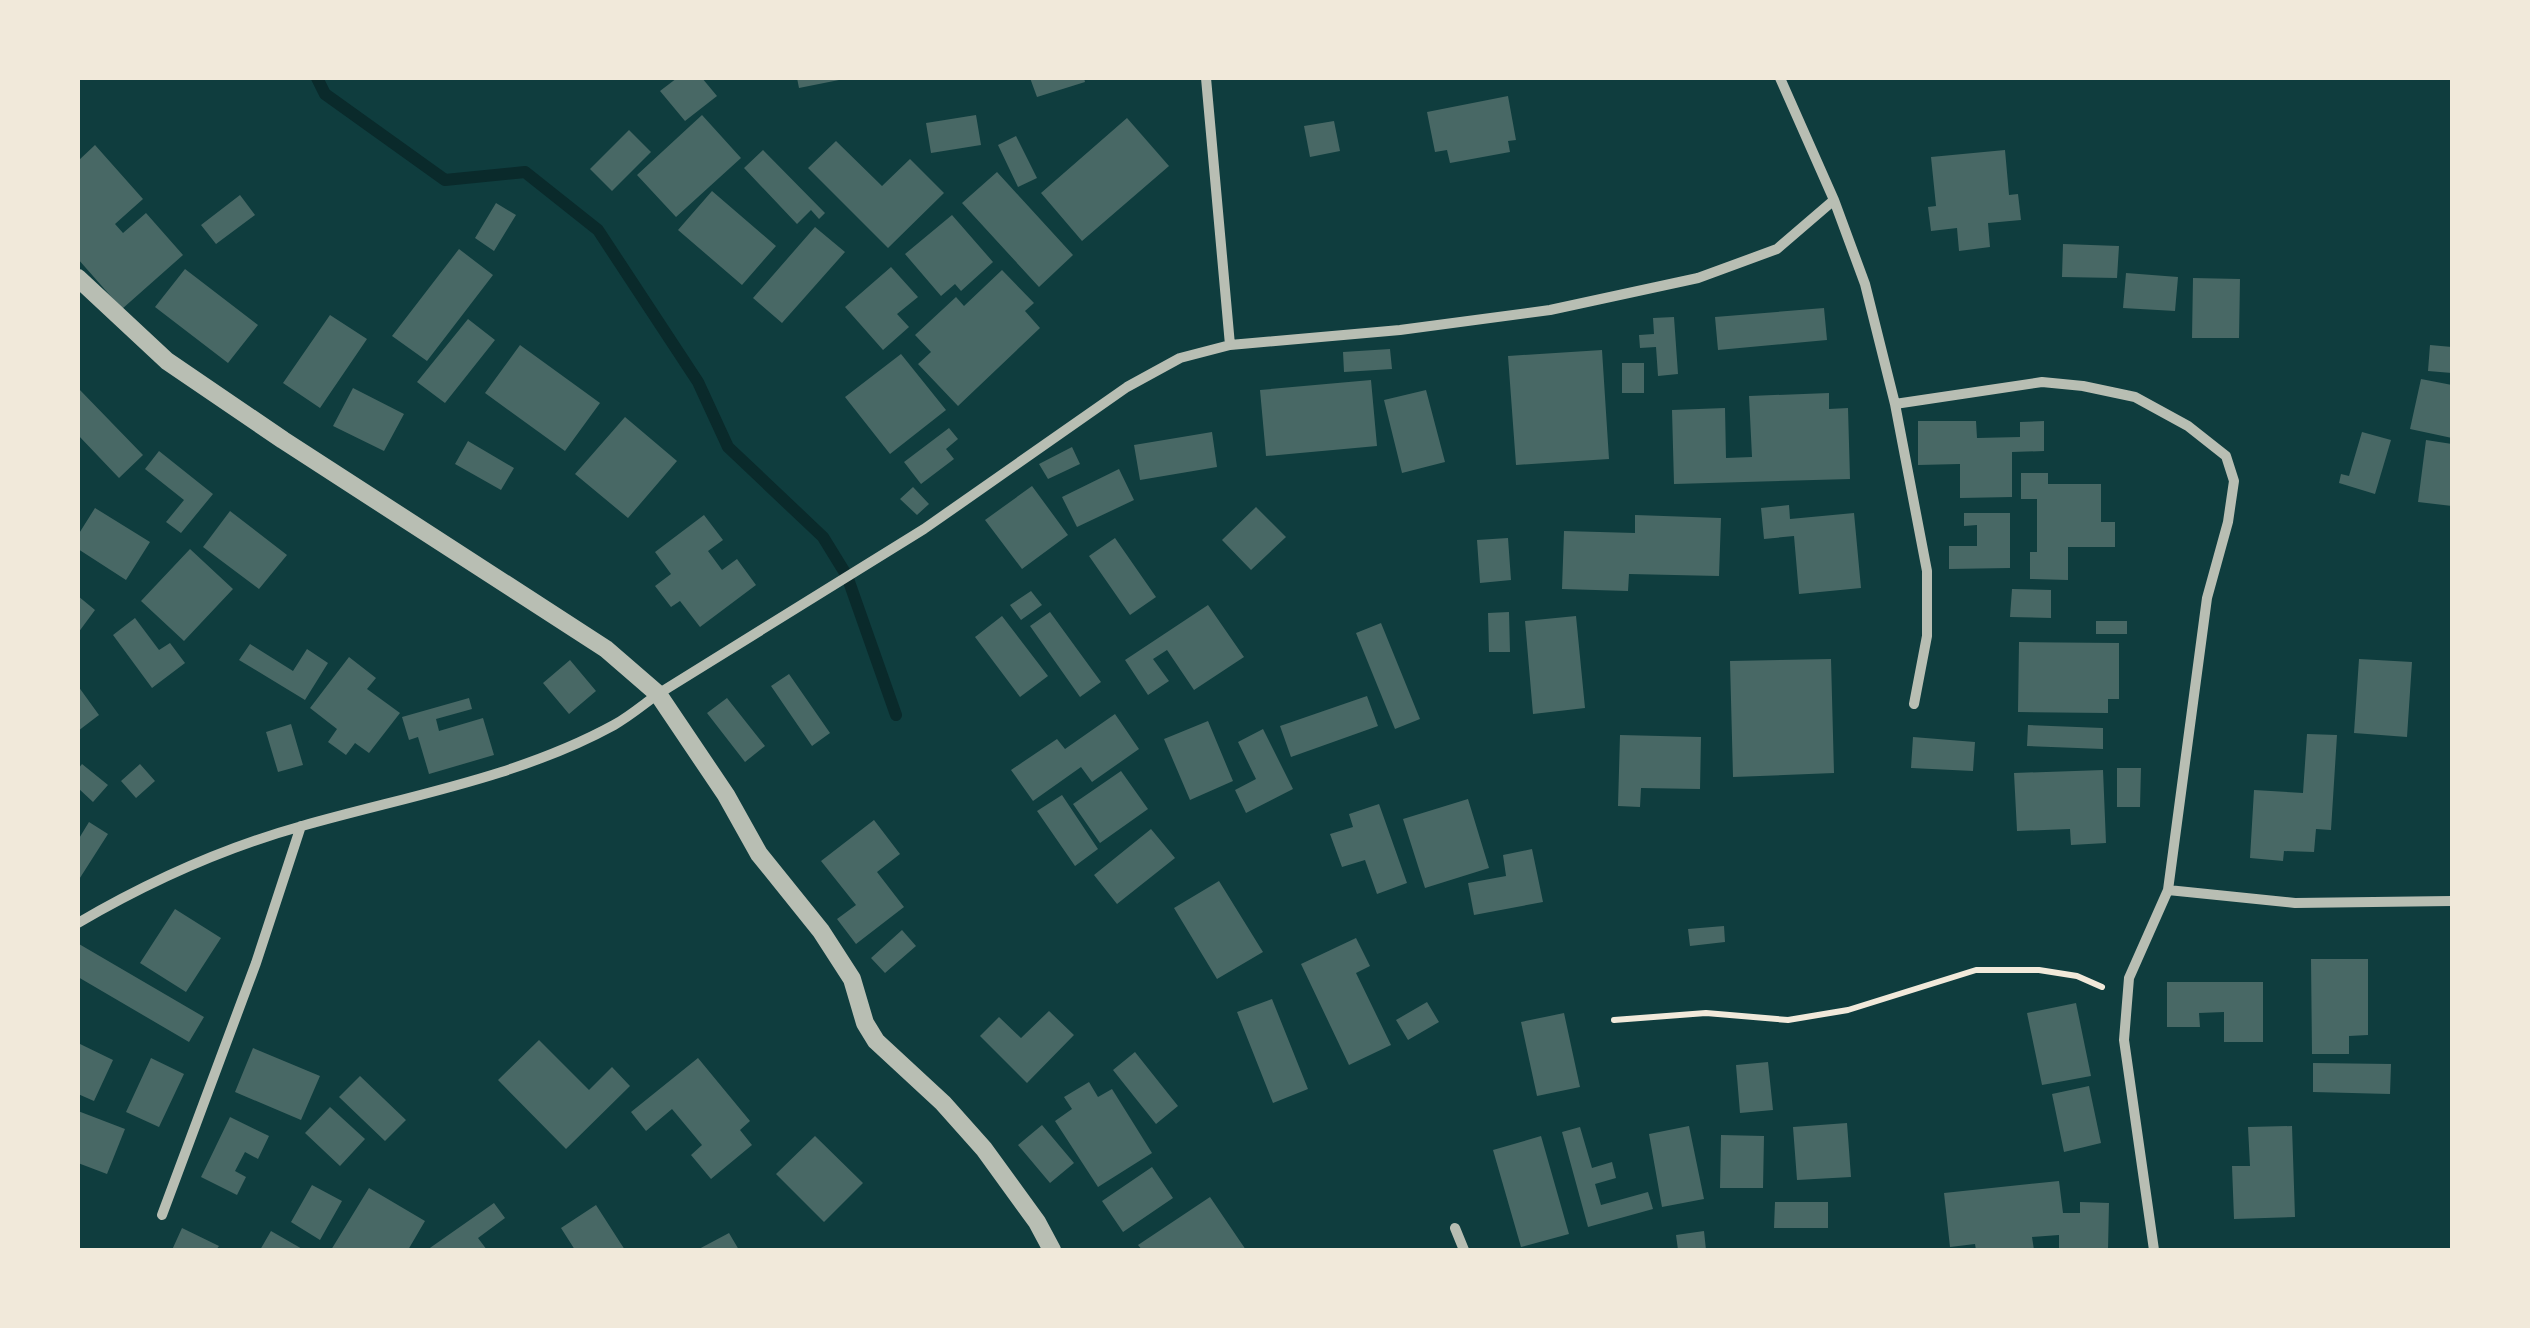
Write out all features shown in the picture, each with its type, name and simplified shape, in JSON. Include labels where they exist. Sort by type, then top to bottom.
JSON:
[{"type":"street","points":[[1206,78],[1230,345]]},
{"type":"street","points":[[1780,78],[1834,200],[1865,284],[1895,404],[1927,572],[1927,636],[1914,704]]},
{"type":"street","points":[[78,923],[125,896],[226,851],[301,826],[508,770],[617,724],[658,694],[924,529],[1127,387],[1180,358],[1230,345],[1400,330],[1550,310],[1698,278],[1776,249],[1834,200]]},
{"type":"street","points":[[78,278],[167,360],[282,440],[606,649],[658,694],[726,795],[759,854],[821,931],[852,980],[865,1023],[876,1041],[942,1102],[984,1149],[1037,1222],[1052,1250]]},
{"type":"street","points":[[1895,404],[2042,382],[2135,397],[2188,426],[2226,456],[2234,481],[2228,522],[2207,598],[2168,890],[2129,978],[2124,1040],[2154,1250]]},
{"type":"street","points":[[162,1215],[256,963],[301,826]]},
{"type":"street","points":[[2168,890],[2296,904],[2452,901]]},
{"type":"street","points":[[1455,1228],[1464,1250]]},
{"type":"path","points":[[1614,1020],[1706,1013],[1788,1020],[1848,1010],[1976,970],[2039,970],[2077,976],[2128,999]]},
{"type":"building","points":[[677,78],[702,78],[717,96],[685,121],[660,91]]},
{"type":"building","points":[[797,78],[844,78],[844,79],[799,88]]},
{"type":"building","points":[[1030,78],[1084,78],[1085,82],[1037,97]]},
{"type":"building","points":[[1508,96],[1516,140],[1508,141],[1510,152],[1450,163],[1447,150],[1435,152],[1427,112]]},
{"type":"building","points":[[702,115],[741,158],[676,217],[637,175]]},
{"type":"building","points":[[976,115],[981,145],[931,153],[926,123]]},
{"type":"building","points":[[1127,118],[1169,166],[1082,241],[1041,193]]},
{"type":"building","points":[[1334,121],[1340,151],[1310,157],[1304,126]]},
{"type":"building","points":[[629,130],[651,152],[612,191],[590,169]]},
{"type":"building","points":[[1016,136],[1037,178],[1018,187],[998,145]]},
{"type":"building","points":[[836,141],[882,186],[910,159],[944,193],[888,248],[808,168]]},
{"type":"building","points":[[95,145],[143,199],[115,224],[123,233],[146,213],[183,255],[122,309],[78,259],[78,161]]},
{"type":"building","points":[[763,150],[825,213],[819,219],[811,210],[797,224],[744,168]]},
{"type":"building","points":[[2005,150],[2009,195],[2018,194],[2021,220],[1988,223],[1990,247],[1959,251],[1957,228],[1931,231],[1928,207],[1936,206],[1931,157]]},
{"type":"building","points":[[997,172],[1073,255],[1039,287],[962,203]]},
{"type":"building","points":[[712,191],[776,246],[742,285],[678,230]]},
{"type":"building","points":[[240,195],[255,215],[216,244],[201,225]]},
{"type":"building","points":[[496,203],[516,215],[494,251],[475,238]]},
{"type":"building","points":[[952,215],[993,262],[961,291],[955,284],[941,296],[905,254]]},
{"type":"building","points":[[815,227],[845,252],[782,323],[753,298]]},
{"type":"building","points":[[2063,244],[2119,246],[2117,278],[2062,277]]},
{"type":"building","points":[[459,249],[493,275],[427,361],[392,336]]},
{"type":"building","points":[[891,267],[918,297],[897,314],[909,327],[883,350],[845,307]]},
{"type":"building","points":[[185,269],[258,325],[228,363],[155,307]]},
{"type":"building","points":[[1002,270],[1034,303],[1025,311],[1040,328],[958,406],[918,364],[931,352],[915,335],[956,297],[964,306]]},
{"type":"building","points":[[2126,273],[2178,277],[2175,311],[2123,308]]},
{"type":"building","points":[[2193,278],[2240,279],[2239,338],[2192,338]]},
{"type":"building","points":[[1824,308],[1827,340],[1718,350],[1715,317]]},
{"type":"building","points":[[330,315],[367,339],[320,408],[283,383]]},
{"type":"building","points":[[1674,317],[1678,374],[1658,376],[1656,347],[1640,348],[1639,335],[1654,334],[1653,318]]},
{"type":"building","points":[[468,319],[495,340],[445,403],[417,382]]},
{"type":"building","points":[[520,345],[600,403],[565,451],[485,393]]},
{"type":"building","points":[[2430,345],[2452,347],[2452,373],[2428,371]]},
{"type":"building","points":[[1390,349],[1392,369],[1344,372],[1343,352]]},
{"type":"building","points":[[1602,350],[1609,459],[1516,465],[1508,356]]},
{"type":"building","points":[[901,354],[946,410],[890,454],[845,397]]},
{"type":"building","points":[[1622,363],[1644,363],[1644,393],[1622,393]]},
{"type":"building","points":[[2421,379],[2452,385],[2452,438],[2410,429]]},
{"type":"building","points":[[1371,380],[1377,446],[1266,456],[1260,390]]},
{"type":"building","points":[[78,388],[143,455],[119,478],[78,435]]},
{"type":"building","points":[[353,388],[404,414],[384,451],[333,426]]},
{"type":"building","points":[[1426,390],[1445,462],[1402,473],[1384,400]]},
{"type":"building","points":[[1829,393],[1829,409],[1848,408],[1850,479],[1674,484],[1672,410],[1725,408],[1726,458],[1752,457],[1749,396]]},
{"type":"building","points":[[625,417],[677,461],[628,518],[575,474]]},
{"type":"building","points":[[1918,421],[1976,421],[1977,438],[2020,437],[2020,422],[2044,421],[2044,451],[2012,452],[2012,497],[1960,498],[1960,464],[1918,465]]},
{"type":"building","points":[[949,428],[958,439],[946,449],[954,459],[921,484],[904,462]]},
{"type":"building","points":[[1212,432],[1217,467],[1140,480],[1134,445]]},
{"type":"building","points":[[2362,432],[2391,440],[2375,494],[2339,483],[2341,474],[2349,476]]},
{"type":"building","points":[[2426,440],[2452,444],[2452,506],[2418,502]]},
{"type":"building","points":[[468,441],[514,468],[501,490],[455,464]]},
{"type":"building","points":[[1072,447],[1080,464],[1048,479],[1039,464]]},
{"type":"building","points":[[159,451],[213,494],[181,533],[166,522],[184,500],[145,469]]},
{"type":"building","points":[[1119,469],[1134,500],[1077,527],[1062,497]]},
{"type":"building","points":[[2021,473],[2048,473],[2048,484],[2101,484],[2101,522],[2115,522],[2115,547],[2068,547],[2068,580],[2030,579],[2030,552],[2037,552],[2037,499],[2021,499]]},
{"type":"building","points":[[1032,486],[1068,535],[1022,569],[985,520]]},
{"type":"building","points":[[913,487],[929,504],[917,515],[900,499]]},
{"type":"building","points":[[1789,505],[1790,519],[1854,513],[1861,588],[1799,594],[1794,536],[1764,539],[1761,508]]},
{"type":"building","points":[[1256,507],[1286,537],[1251,570],[1222,540]]},
{"type":"building","points":[[95,508],[150,542],[126,580],[78,549],[78,535]]},
{"type":"building","points":[[230,511],[287,555],[259,589],[203,547]]},
{"type":"building","points":[[1964,513],[2010,513],[2010,568],[1949,569],[1949,546],[1977,546],[1977,525],[1964,526]]},
{"type":"building","points":[[704,515],[723,540],[708,551],[722,570],[737,559],[756,585],[700,627],[680,601],[671,607],[655,586],[671,574],[655,552]]},
{"type":"building","points":[[1635,515],[1721,518],[1719,576],[1629,574],[1628,591],[1562,589],[1564,531],[1635,533]]},
{"type":"building","points":[[1115,538],[1156,597],[1130,615],[1089,556]]},
{"type":"building","points":[[1508,538],[1511,580],[1480,583],[1477,540]]},
{"type":"building","points":[[190,549],[233,589],[184,641],[141,601]]},
{"type":"building","points":[[2012,589],[2051,590],[2051,618],[2010,617]]},
{"type":"building","points":[[1031,591],[1042,605],[1021,620],[1010,605]]},
{"type":"building","points":[[78,596],[95,610],[78,633]]},
{"type":"building","points":[[1208,605],[1244,657],[1194,690],[1167,650],[1153,659],[1169,681],[1148,695],[1125,660]]},
{"type":"building","points":[[1050,612],[1101,682],[1080,697],[1030,626]]},
{"type":"building","points":[[1509,612],[1510,652],[1489,652],[1488,613]]},
{"type":"building","points":[[1002,616],[1048,676],[1020,697],[975,637]]},
{"type":"building","points":[[1576,616],[1585,708],[1533,714],[1525,621]]},
{"type":"building","points":[[135,618],[159,650],[170,643],[185,663],[152,688],[113,635]]},
{"type":"building","points":[[2096,621],[2127,621],[2127,634],[2096,634]]},
{"type":"building","points":[[1381,623],[1420,719],[1395,729],[1356,633]]},
{"type":"building","points":[[2019,642],[2119,643],[2119,699],[2108,699],[2108,713],[2018,712]]},
{"type":"building","points":[[250,644],[293,671],[307,649],[328,663],[305,700],[239,660]]},
{"type":"building","points":[[349,657],[376,678],[367,689],[400,713],[369,753],[355,743],[346,755],[328,742],[337,729],[310,708]]},
{"type":"building","points":[[1831,659],[1834,773],[1733,777],[1730,661]]},
{"type":"building","points":[[2359,659],[2412,662],[2407,737],[2354,733]]},
{"type":"building","points":[[570,660],[596,691],[569,714],[543,683]]},
{"type":"building","points":[[789,674],[830,733],[812,746],[771,686]]},
{"type":"building","points":[[78,686],[99,715],[78,731]]},
{"type":"building","points":[[1367,696],[1378,726],[1291,757],[1280,726]]},
{"type":"building","points":[[469,698],[472,709],[436,719],[439,731],[483,718],[494,755],[429,774],[418,737],[409,740],[402,717]]},
{"type":"building","points":[[727,698],[765,746],[745,762],[707,713]]},
{"type":"building","points":[[1115,714],[1139,749],[1092,782],[1081,767],[1033,801],[1011,770],[1057,739],[1065,749]]},
{"type":"building","points":[[1208,721],[1233,781],[1190,800],[1164,739]]},
{"type":"building","points":[[291,724],[303,765],[278,772],[266,732]]},
{"type":"building","points":[[2028,725],[2103,728],[2103,749],[2027,746]]},
{"type":"building","points":[[1263,729],[1293,789],[1246,813],[1235,790],[1256,779],[1238,742]]},
{"type":"building","points":[[2307,734],[2337,735],[2331,830],[2316,829],[2314,852],[2284,851],[2283,861],[2250,858],[2254,790],[2303,793]]},
{"type":"building","points":[[1620,735],[1701,737],[1700,789],[1641,788],[1640,807],[1618,806]]},
{"type":"building","points":[[1913,737],[1975,742],[1973,771],[1911,768]]},
{"type":"building","points":[[82,764],[108,785],[93,802],[78,788],[78,769]]},
{"type":"building","points":[[140,764],[155,781],[136,798],[121,781]]},
{"type":"building","points":[[2117,768],[2141,768],[2140,807],[2117,807]]},
{"type":"building","points":[[2103,770],[2106,843],[2071,845],[2070,829],[2017,831],[2014,773]]},
{"type":"building","points":[[1121,771],[1148,809],[1100,843],[1073,804]]},
{"type":"building","points":[[1062,795],[1098,849],[1075,866],[1037,811]]},
{"type":"building","points":[[1468,799],[1489,868],[1425,888],[1403,819]]},
{"type":"building","points":[[1379,804],[1407,883],[1377,894],[1365,860],[1342,867],[1330,834],[1353,827],[1349,814]]},
{"type":"building","points":[[874,820],[900,854],[877,872],[904,907],[856,944],[837,919],[856,905],[821,861]]},
{"type":"building","points":[[89,822],[108,834],[78,881],[78,840]]},
{"type":"building","points":[[1151,829],[1175,858],[1117,904],[1094,875]]},
{"type":"building","points":[[1532,849],[1543,902],[1474,915],[1468,883],[1506,876],[1503,855]]},
{"type":"building","points":[[1219,881],[1263,952],[1217,979],[1174,908]]},
{"type":"building","points":[[175,909],[221,938],[186,992],[140,963]]},
{"type":"building","points":[[1724,926],[1725,942],[1690,946],[1688,929]]},
{"type":"building","points":[[902,930],[916,946],[885,973],[871,958]]},
{"type":"building","points":[[1356,938],[1370,966],[1356,973],[1391,1045],[1349,1065],[1301,964]]},
{"type":"building","points":[[79,944],[204,1017],[189,1042],[78,977]]},
{"type":"building","points":[[2311,959],[2368,959],[2368,1035],[2349,1036],[2349,1054],[2312,1054]]},
{"type":"building","points":[[2167,982],[2263,982],[2263,1042],[2224,1042],[2224,1012],[2199,1013],[2200,1027],[2167,1027]]},
{"type":"building","points":[[1272,999],[1308,1089],[1273,1103],[1237,1012]]},
{"type":"building","points":[[1427,1002],[1439,1022],[1408,1040],[1396,1020]]},
{"type":"building","points":[[2076,1003],[2091,1076],[2042,1085],[2027,1013]]},
{"type":"building","points":[[1049,1011],[1074,1035],[1027,1083],[980,1036],[999,1017],[1021,1038]]},
{"type":"building","points":[[1564,1013],[1580,1087],[1537,1096],[1521,1022]]},
{"type":"building","points":[[539,1040],[589,1090],[612,1067],[630,1086],[566,1149],[498,1080]]},
{"type":"building","points":[[78,1043],[113,1060],[94,1101],[78,1094]]},
{"type":"building","points":[[253,1048],[320,1076],[301,1120],[235,1092]]},
{"type":"building","points":[[1135,1052],[1178,1106],[1156,1124],[1113,1070]]},
{"type":"building","points":[[151,1058],[184,1074],[159,1127],[126,1112]]},
{"type":"building","points":[[698,1058],[750,1121],[740,1130],[752,1145],[711,1179],[691,1155],[702,1145],[672,1109],[646,1131],[631,1112]]},
{"type":"building","points":[[1768,1062],[1773,1110],[1740,1113],[1736,1065]]},
{"type":"building","points":[[2313,1063],[2391,1064],[2390,1094],[2313,1092]]},
{"type":"building","points":[[360,1076],[406,1120],[385,1141],[339,1097]]},
{"type":"building","points":[[1089,1082],[1098,1097],[1112,1089],[1152,1153],[1098,1187],[1055,1121],[1072,1109],[1064,1097]]},
{"type":"building","points":[[2089,1086],[2101,1143],[2064,1152],[2052,1094]]},
{"type":"building","points":[[330,1107],[365,1139],[340,1166],[305,1133]]},
{"type":"building","points":[[78,1111],[125,1129],[107,1174],[78,1163]]},
{"type":"building","points":[[230,1117],[269,1136],[258,1159],[245,1152],[235,1171],[246,1177],[237,1195],[201,1177]]},
{"type":"building","points":[[1847,1123],[1851,1177],[1797,1180],[1793,1127]]},
{"type":"building","points":[[1042,1125],[1074,1163],[1050,1183],[1018,1145]]},
{"type":"building","points":[[1689,1126],[1704,1199],[1662,1207],[1649,1134]]},
{"type":"building","points":[[2292,1126],[2295,1217],[2234,1219],[2232,1166],[2250,1166],[2248,1127]]},
{"type":"building","points":[[1580,1127],[1592,1168],[1612,1162],[1616,1178],[1595,1184],[1601,1205],[1648,1192],[1653,1209],[1588,1227],[1562,1132]]},
{"type":"building","points":[[1721,1135],[1764,1136],[1763,1188],[1720,1188]]},
{"type":"building","points":[[815,1136],[863,1183],[824,1222],[776,1174]]},
{"type":"building","points":[[1541,1136],[1569,1234],[1521,1247],[1493,1150]]},
{"type":"building","points":[[1152,1167],[1173,1198],[1123,1232],[1102,1201]]},
{"type":"building","points":[[2059,1181],[2063,1213],[2080,1213],[2080,1202],[2109,1203],[2108,1250],[2059,1250],[2059,1235],[2032,1237],[2034,1250],[1976,1250],[1975,1244],[1950,1247],[1944,1193]]},
{"type":"building","points":[[312,1185],[342,1201],[320,1240],[291,1222]]},
{"type":"building","points":[[369,1188],[425,1221],[408,1250],[331,1250]]},
{"type":"building","points":[[1210,1197],[1246,1250],[1142,1250],[1138,1245]]},
{"type":"building","points":[[1775,1202],[1828,1202],[1828,1228],[1774,1228]]},
{"type":"building","points":[[494,1203],[505,1218],[478,1238],[487,1250],[427,1250]]},
{"type":"building","points":[[596,1205],[625,1250],[575,1250],[561,1228]]},
{"type":"building","points":[[182,1228],[219,1246],[216,1250],[172,1250]]},
{"type":"building","points":[[271,1231],[304,1250],[260,1250]]},
{"type":"building","points":[[1704,1231],[1706,1250],[1678,1250],[1676,1235]]},
{"type":"building","points":[[729,1233],[739,1250],[697,1250]]},
{"type":"waterway","points":[[317,78],[325,94],[445,180],[525,172],[598,230],[698,382],[728,447],[823,537],[847,576],[896,715]]}]
